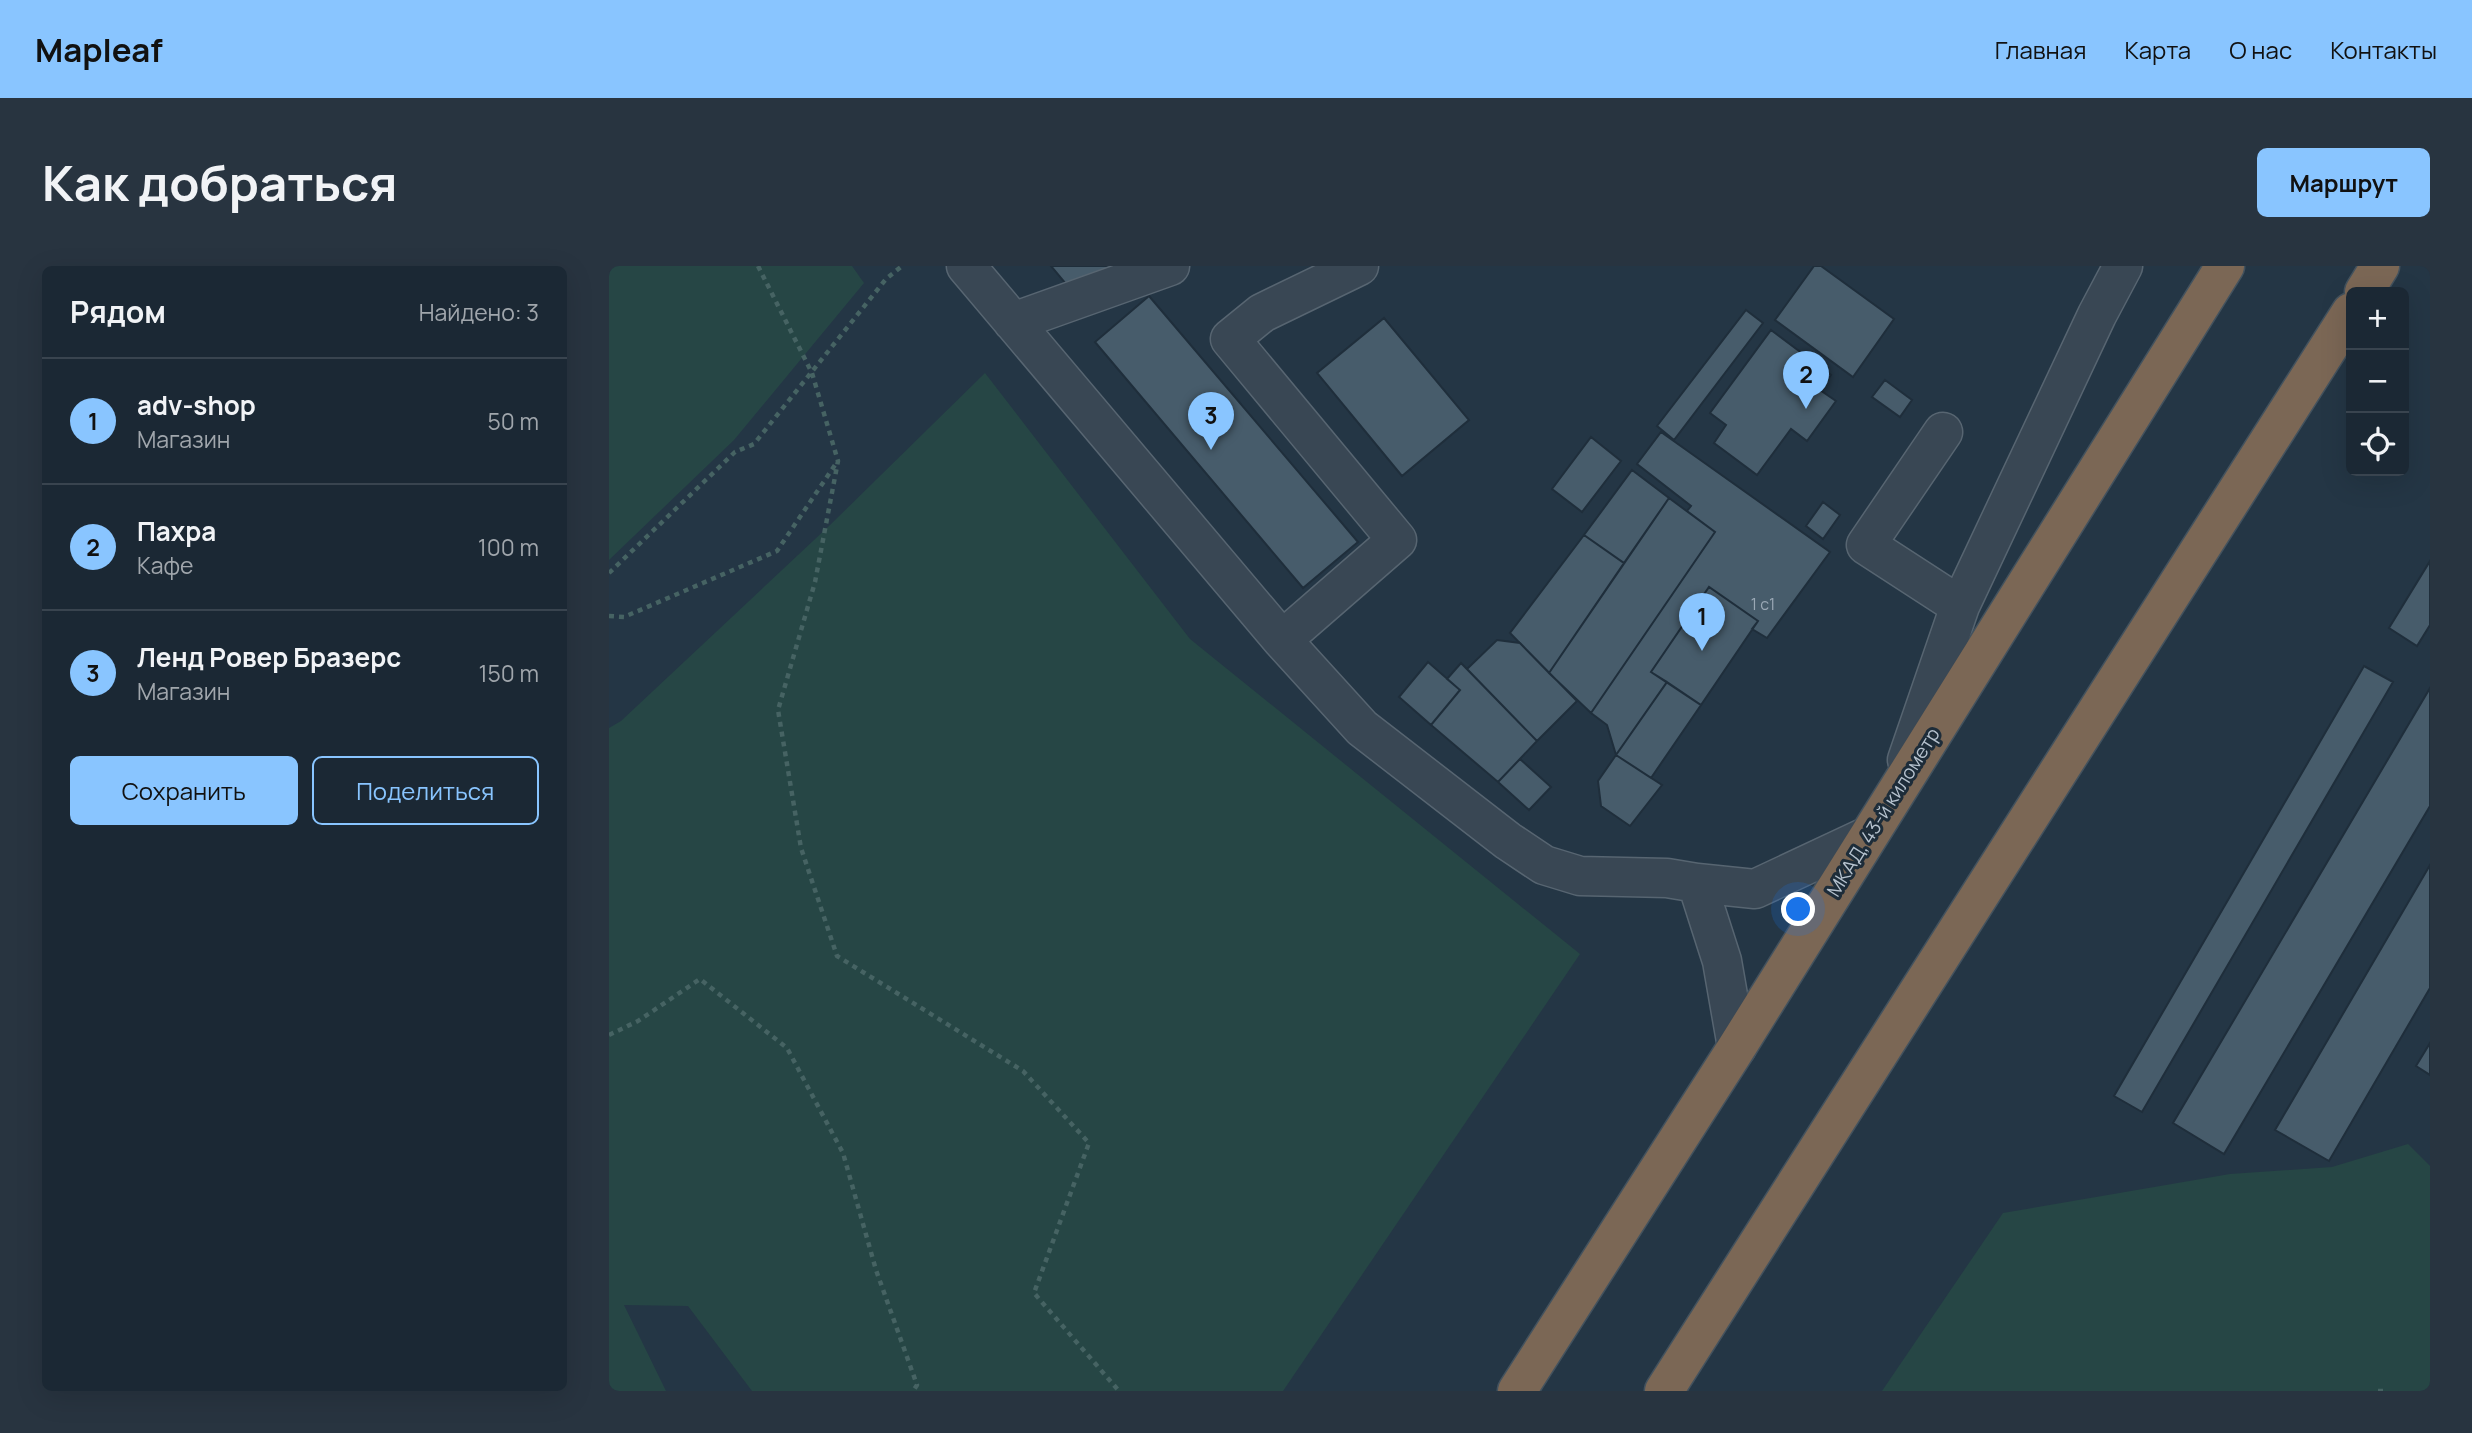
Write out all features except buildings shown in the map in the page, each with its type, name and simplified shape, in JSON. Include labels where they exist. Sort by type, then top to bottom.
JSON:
[{"type":"highway","name":"МКАД, 43-й километр","points":[[1517,1391],[1737,1047],[2225,266]]},
{"type":"highway","points":[[2367,287],[2381,266]]},
{"type":"highway","points":[[1664,1391],[2346,320]]},
{"type":"street","points":[[966,266],[1282,640],[1362,728],[1508,841],[1544,865],[1580,876],[1667,878],[1755,889],[1868,836]]},
{"type":"street","points":[[1013,322],[1170,266]]},
{"type":"street","points":[[1282,640],[1397,540],[1230,339],[1262,313],[1359,266]]},
{"type":"street","points":[[1896,792],[1960,606],[2097,315],[2123,266]]},
{"type":"street","points":[[1943,432],[1866,545],[1960,606]]},
{"type":"street","points":[[1697,883],[1722,961],[1737,1047]]},
{"type":"path","points":[[758,266],[812,373],[838,461],[815,582],[778,710],[800,848],[837,956],[1023,1071],[1089,1143],[1034,1293],[1119,1391]]},
{"type":"path","points":[[609,573],[735,452],[754,444],[886,279],[902,266]]},
{"type":"path","points":[[609,616],[624,617],[777,551],[838,461]]},
{"type":"path","points":[[609,1035],[638,1021],[700,979],[787,1048],[843,1153],[876,1270],[917,1385],[913,1391]]},
{"type":"path","points":[[2378,1391],[2388,1391]]},
{"type":"green space","points":[[609,266],[852,266],[864,283],[734,440],[609,560]]},
{"type":"green space","points":[[985,373],[1190,639],[1580,954],[1283,1391],[752,1391],[688,1306],[624,1305],[666,1391],[609,1391],[609,728],[621,721],[829,526]]},
{"type":"green space","points":[[2408,1144],[2430,1166],[2430,1391],[1882,1391],[2003,1213],[2230,1174],[2332,1167]]},
{"type":"place","name":"Пахра","points":[[1806,409]]},
{"type":"place","name":"Ленд Ровер Бразерс","points":[[1211,450]]},
{"type":"place","name":"adv-shop","points":[[1702,651]]}]
